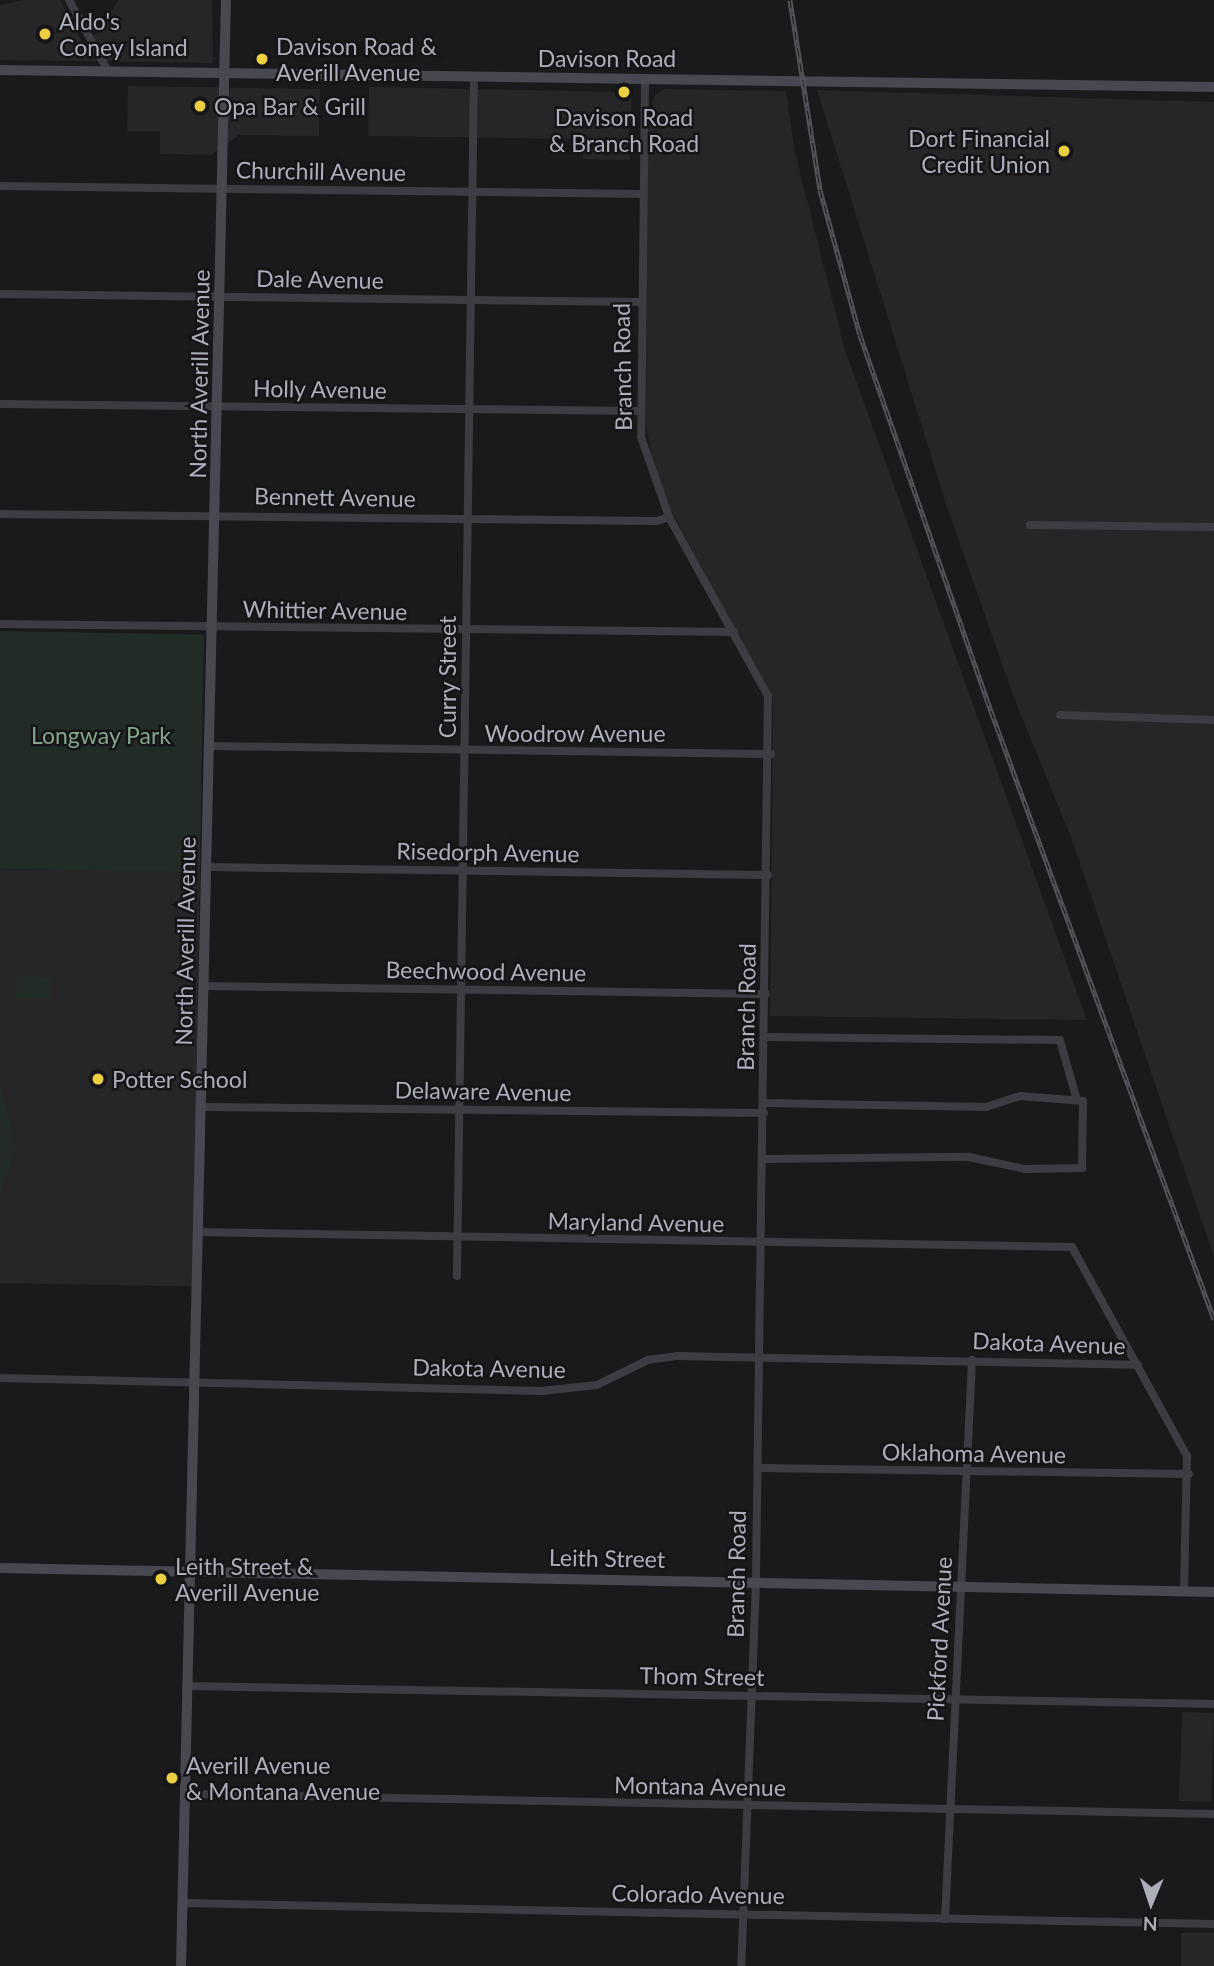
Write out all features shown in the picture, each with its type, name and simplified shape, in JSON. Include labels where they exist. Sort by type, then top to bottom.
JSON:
[{"type":"street","points":[[69,0],[107,71]]},
{"type":"street","name":"North Averill Avenue","points":[[181,1966],[222,298],[226,0]]},
{"type":"street","name":"Davison Road","points":[[0,70],[1214,87]]},
{"type":"street","name":"Curry Street","points":[[457,1276],[474,78]]},
{"type":"street","name":"Branch Road","points":[[645,80],[639,411],[642,437],[669,517],[768,696],[771,754],[756,1583],[741,1966]]},
{"type":"street","name":"Churchill Avenue","points":[[0,186],[642,194]]},
{"type":"street","name":"Dale Avenue","points":[[0,294],[640,302]]},
{"type":"street","name":"Holly Avenue","points":[[0,404],[639,411]]},
{"type":"street","name":"Bennett Avenue","points":[[0,514],[657,522],[669,517]]},
{"type":"street","points":[[1030,525],[1214,527]]},
{"type":"street","name":"Whittier Avenue","points":[[0,624],[734,632]]},
{"type":"street","points":[[1060,715],[1214,720]]},
{"type":"street","name":"Woodrow Avenue","points":[[211,746],[771,754]]},
{"type":"street","name":"Risedorph Avenue","points":[[208,867],[768,875]]},
{"type":"street","name":"Beechwood Avenue","points":[[205,986],[766,994]]},
{"type":"street","points":[[766,1037],[1060,1040],[1076,1097]]},
{"type":"street","points":[[763,1103],[987,1107],[1020,1096],[1076,1097],[1083,1101],[1082,1168],[1025,1169],[969,1157],[763,1159]]},
{"type":"street","name":"Delaware Avenue","points":[[202,1107],[764,1113]]},
{"type":"street","name":"Maryland Avenue","points":[[199,1232],[761,1244],[1072,1247],[1138,1365]]},
{"type":"street","name":"Dakota Avenue","points":[[0,1378],[573,1390],[597,1385],[648,1360],[760,1357],[1138,1365]]},
{"type":"street","name":"Pickford Avenue","points":[[945,1919],[972,1360]]},
{"type":"street","points":[[1138,1365],[1187,1456],[1189,1474],[1184,1590]]},
{"type":"street","name":"Oklahoma Avenue","points":[[758,1468],[1189,1474]]},
{"type":"street","name":"Leith Street","points":[[0,1568],[1214,1592]]},
{"type":"street","name":"Thom Street","points":[[188,1686],[1214,1704]]},
{"type":"street","name":"Montana Avenue","points":[[184,1794],[1214,1814]]},
{"type":"street","name":"Colorado Avenue","points":[[182,1903],[1214,1924]]},
{"type":"shaded area","points":[[23,0],[60,0],[85,48],[119,0],[212,0],[213,63],[0,60],[0,5]]},
{"type":"shaded area","points":[[128,86],[320,89],[319,136],[239,135],[211,155],[160,154],[160,131],[127,131]]},
{"type":"shaded area","points":[[369,87],[632,92],[630,160],[583,159],[582,139],[368,136]]},
{"type":"shaded area","points":[[664,89],[786,91],[795,153],[845,350],[1087,1020],[770,1016],[773,702],[670,508],[653,463],[646,425],[648,138],[654,96]]},
{"type":"shaded area","points":[[817,90],[1214,102],[1214,1257],[1071,837],[1014,698],[946,504]]},
{"type":"shaded area","name":"Potter School","points":[[0,869],[200,872],[193,1286],[0,1283]]},
{"type":"shaded area","points":[[1182,1712],[1214,1713],[1211,1802],[1179,1801]]},
{"type":"shaded area","points":[[1181,1933],[1214,1933],[1214,1966],[1181,1966]]},
{"type":"green space","name":"Longway Park","points":[[0,631],[204,635],[200,873],[0,869]]},
{"type":"green space","points":[[16,976],[53,977],[52,999],[15,998]]},
{"type":"green space","points":[[0,1081],[17,1146],[0,1194]]},
{"type":"railway","points":[[790,0],[820,190],[860,335],[991,711],[1214,1319]]},
{"type":"place","name":"Aldo's Coney Island","points":[[45,34]]},
{"type":"place","name":"Davison Road & Averill Avenue","points":[[262,59]]},
{"type":"place","name":"Davison Road & Branch Road","points":[[624,92]]},
{"type":"place","name":"Opa Bar & Grill","points":[[200,106]]},
{"type":"place","name":"Dort Financial Credit Union","points":[[1064,151]]},
{"type":"place","name":"Potter School","points":[[98,1079]]},
{"type":"place","name":"Leith Street & Averill Avenue","points":[[161,1579]]},
{"type":"place","name":"Averill Avenue & Montana Avenue","points":[[172,1778]]}]
